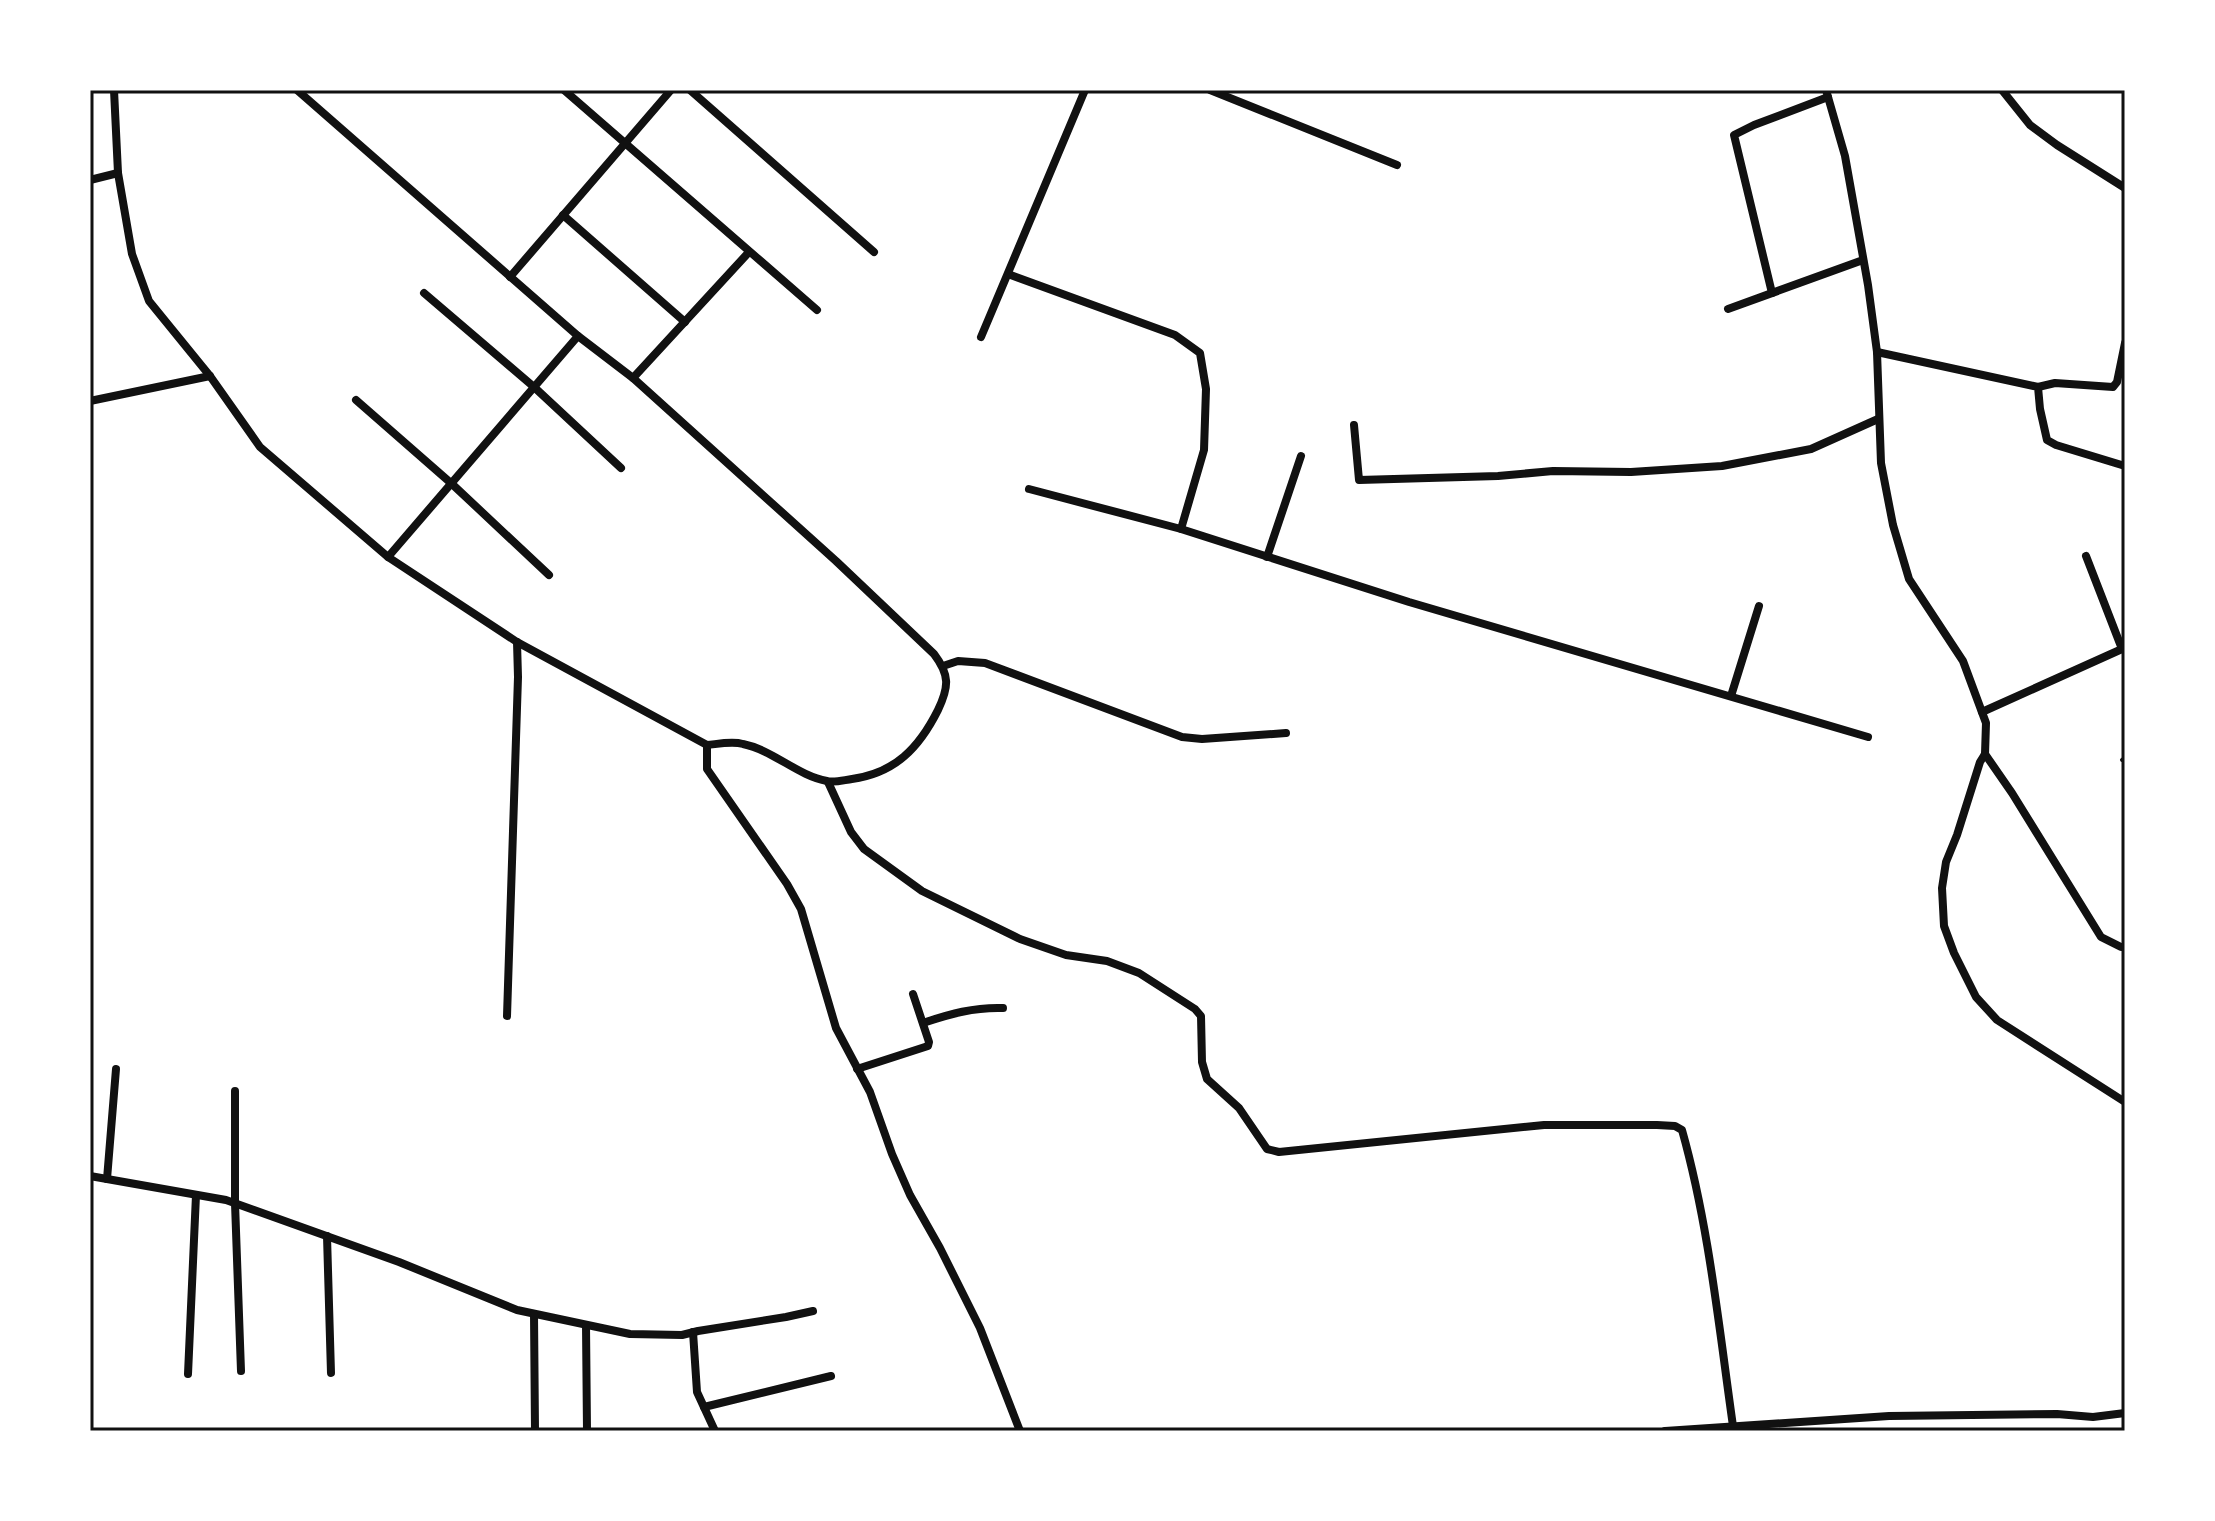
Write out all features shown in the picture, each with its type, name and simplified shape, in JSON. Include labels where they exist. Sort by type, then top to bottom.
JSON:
[{"type":"street","points":[[114,90],[118,173],[132,254],[149,301],[210,376],[260,447],[388,557],[517,642],[707,745],[741,743],[828,782],[871,777],[904,759],[921,740],[939,708],[947,682],[943,666],[934,654],[633,378],[578,336],[297,90]]},
{"type":"street","points":[[564,90],[817,310]]},
{"type":"street","points":[[510,277],[671,90]]},
{"type":"street","points":[[690,90],[874,252]]},
{"type":"street","points":[[981,337],[1085,90]]},
{"type":"street","points":[[1210,90],[1397,165]]},
{"type":"street","points":[[2002,90],[2030,125],[2125,188]]},
{"type":"street","points":[[1772,293],[1734,135],[1827,94],[1845,156],[1863,260],[1877,352],[1881,463],[1893,525],[1909,579],[1963,661],[1986,723],[1985,754],[1946,862],[1942,888],[1944,926],[1976,997],[1997,1020],[2125,1102]]},
{"type":"street","points":[[90,180],[118,173]]},
{"type":"street","points":[[563,215],[685,322]]},
{"type":"street","points":[[633,378],[749,252]]},
{"type":"street","points":[[1728,309],[1863,260]]},
{"type":"street","points":[[1008,274],[1175,335],[1200,353],[1206,389],[1204,450],[1181,529]]},
{"type":"street","points":[[424,293],[534,387],[621,468]]},
{"type":"street","points":[[388,557],[578,336]]},
{"type":"street","points":[[1877,352],[2038,387],[2055,383],[2113,387],[2117,382],[2125,343]]},
{"type":"street","points":[[90,401],[210,376]]},
{"type":"street","points":[[2038,387],[2047,440],[2125,466]]},
{"type":"street","points":[[356,400],[549,575]]},
{"type":"street","points":[[1354,425],[1359,480],[1498,476],[1553,471],[1631,472],[1722,466],[1811,449],[1878,419]]},
{"type":"street","points":[[1267,557],[1301,456]]},
{"type":"street","points":[[1029,489],[1181,529],[1409,602],[1868,737]]},
{"type":"street","points":[[1982,712],[2123,648],[2086,556]]},
{"type":"street","points":[[1731,696],[1759,606]]},
{"type":"street","points":[[507,1016],[517,642]]},
{"type":"street","points":[[943,666],[958,661],[985,663],[1182,737],[1202,739],[1286,733]]},
{"type":"street","points":[[707,745],[707,769],[801,909],[836,1028],[870,1092],[910,1195],[980,1328],[1020,1431]]},
{"type":"street","points":[[1985,754],[2101,937],[2125,947]]},
{"type":"street","points":[[828,782],[851,832],[864,849],[922,891],[1020,939],[1066,955],[1107,961],[1139,973],[1195,1009],[1201,1016],[1202,1062],[1207,1079],[1239,1108],[1267,1149],[1279,1152],[1544,1125],[1657,1125],[1675,1126],[1682,1130],[1693,1167],[1733,1426]]},
{"type":"street","points":[[857,1069],[928,1046],[913,994]]},
{"type":"street","points":[[923,1023],[981,1007],[1003,1008]]},
{"type":"street","points":[[107,1179],[116,1069]]},
{"type":"street","points":[[235,1091],[241,1371]]},
{"type":"street","points":[[90,1176],[235,1203],[399,1262],[517,1310],[630,1334],[682,1335],[813,1311]]},
{"type":"street","points":[[188,1374],[196,1195]]},
{"type":"street","points":[[327,1236],[331,1373]]},
{"type":"street","points":[[534,1314],[535,1431]]},
{"type":"street","points":[[586,1325],[587,1431]]},
{"type":"street","points":[[693,1332],[697,1392],[715,1431]]},
{"type":"street","points":[[704,1407],[831,1376]]},
{"type":"street","points":[[1665,1431],[1889,1416],[2057,1414],[2093,1417],[2125,1413]]}]
